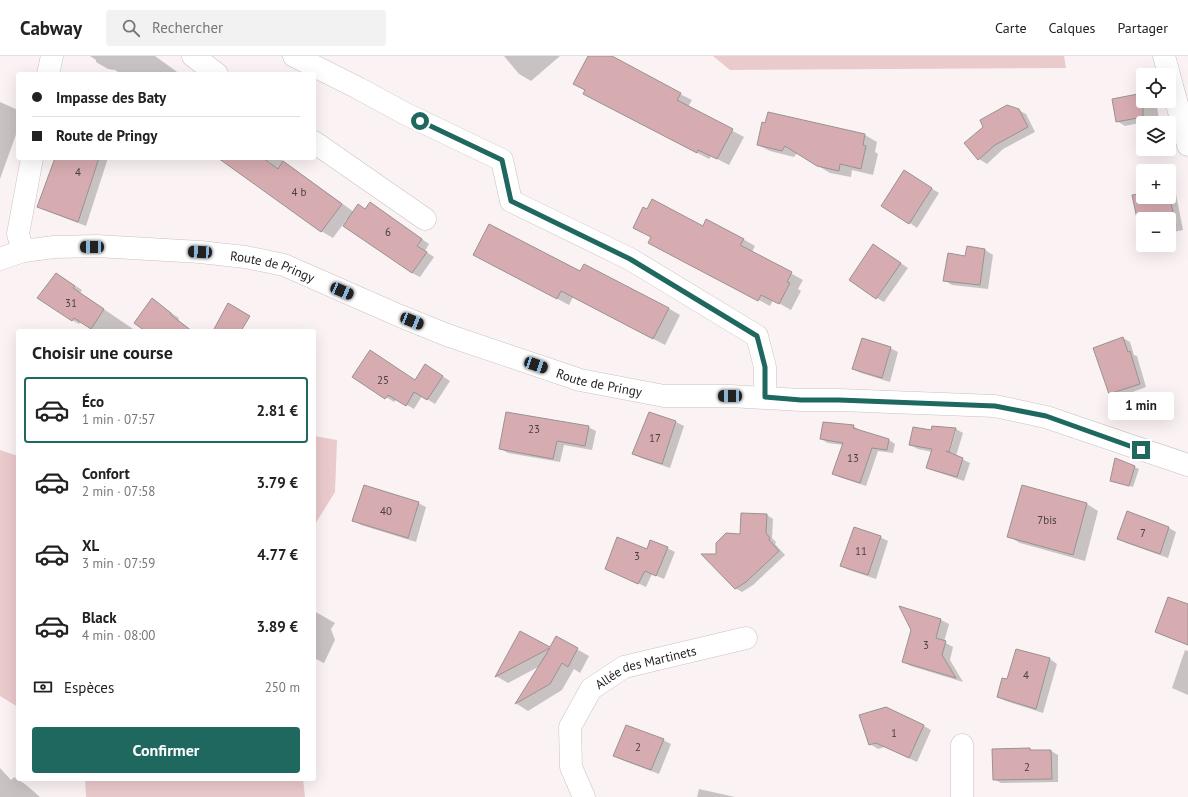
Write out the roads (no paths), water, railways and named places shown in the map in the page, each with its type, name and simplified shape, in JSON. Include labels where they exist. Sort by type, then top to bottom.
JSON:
[{"type":"street","points":[[48,72],[52,56]]},
{"type":"street","points":[[193,56],[214,72]]},
{"type":"street","points":[[294,56],[406,114],[502,160],[511,201],[630,259],[757,336],[765,367],[765,397]]},
{"type":"street","points":[[1164,56],[1188,144]]},
{"type":"street","points":[[316,143],[425,219]]},
{"type":"street","points":[[23,251],[18,234],[32,160]]},
{"type":"street","name":"Route de Pringy","points":[[0,259],[23,251],[54,247],[97,246],[200,252],[245,257],[284,265],[446,335],[580,380],[664,396],[765,397],[801,400],[914,402],[1001,407],[1046,416],[1188,465]]},
{"type":"street","name":"Allée des Martinets","points":[[584,797],[571,767],[570,727],[590,689],[624,666],[746,638]]},
{"type":"street","points":[[962,745],[962,797]]}]
